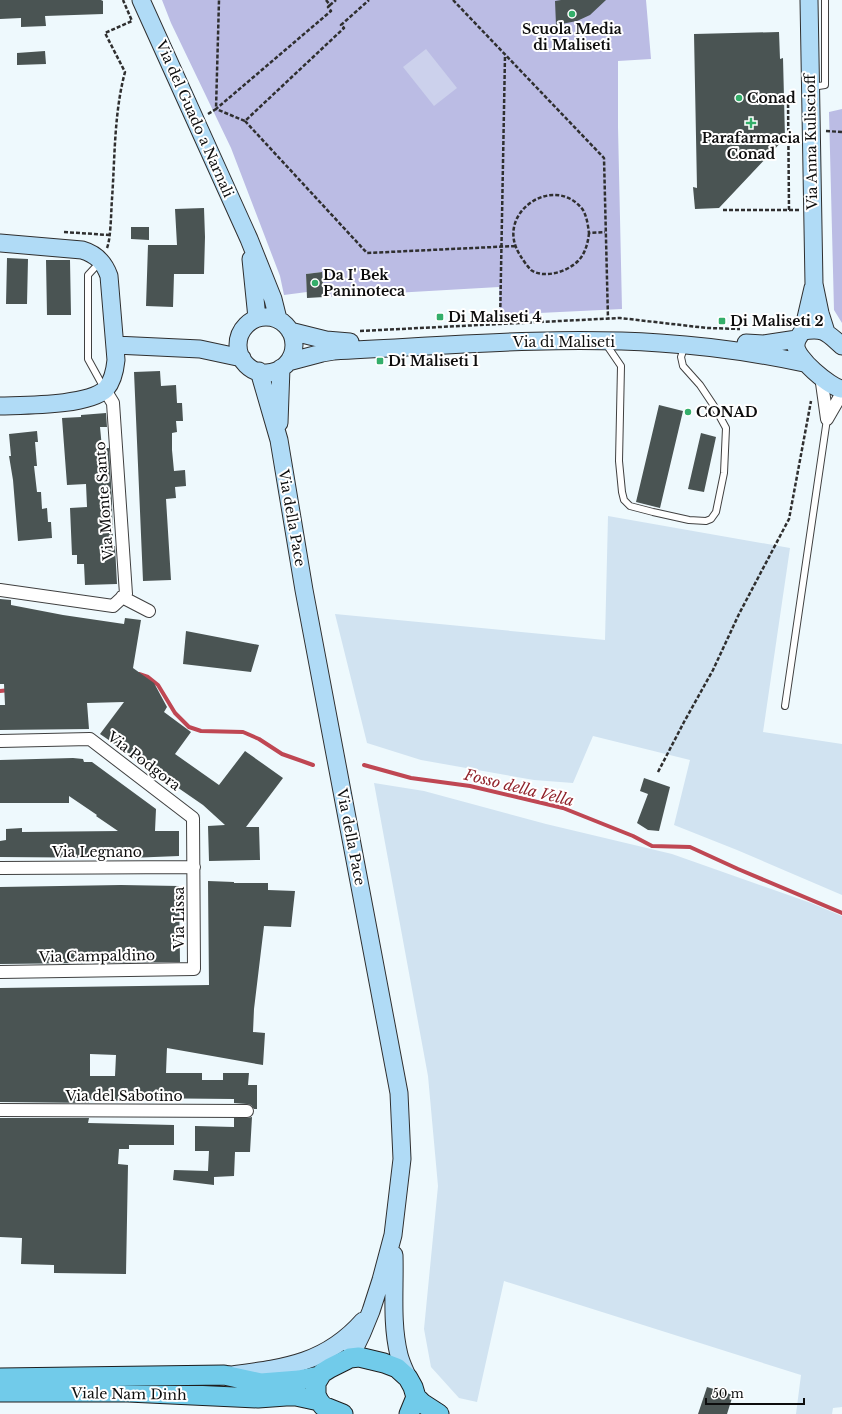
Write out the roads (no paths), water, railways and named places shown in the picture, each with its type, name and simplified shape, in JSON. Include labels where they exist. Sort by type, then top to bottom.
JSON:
[{"type":"main road","points":[[343,1414],[323,1406],[317,1408],[315,1389],[316,1382],[322,1373],[350,1358],[359,1358],[384,1363],[397,1368],[408,1378],[416,1397],[422,1403],[439,1414]]},
{"type":"main road","name":"Viale Nam Dinh","points":[[0,1392],[25,1386],[224,1375],[261,1383],[299,1380],[319,1376]]},
{"type":"main road","name":"Viale Nam Dinh","points":[[0,1378],[25,1386],[258,1398],[296,1396],[317,1408]]},
{"type":"main road","points":[[409,1414],[416,1397]]},
{"type":"street","name":"Via del Guado a Narnali","points":[[142,0],[249,239],[273,299],[278,319]]},
{"type":"street","name":"Via Anna Kuliscioff","points":[[809,0],[814,284]]},
{"type":"street","points":[[249,239],[257,318]]},
{"type":"street","points":[[0,243],[82,250],[92,253],[101,261],[109,276],[116,369],[112,380],[105,390],[82,400],[0,406]]},
{"type":"street","points":[[814,284],[820,313],[826,332],[842,346]]},
{"type":"street","points":[[800,335],[814,284]]},
{"type":"street","points":[[278,440],[284,365],[292,355],[294,346],[293,338],[290,330],[285,324],[278,319],[271,317],[257,318],[249,322],[243,329],[240,336],[239,351],[246,364],[259,371],[266,372],[284,365],[320,345]]},
{"type":"street","points":[[290,330],[320,345]]},
{"type":"street","name":"Via di Maliseti","points":[[320,345],[481,333],[627,330],[670,333],[754,344],[776,343],[820,330],[826,332]]},
{"type":"street","name":"Via di Maliseti","points":[[800,335],[795,346],[804,363],[831,385],[842,389]]},
{"type":"street","points":[[200,349],[240,336]]},
{"type":"street","name":"Via di Maliseti","points":[[320,345],[604,341],[661,343],[758,353],[804,363]]},
{"type":"street","points":[[115,345],[200,349],[242,358]]},
{"type":"street","points":[[259,371],[278,440]]},
{"type":"street","points":[[821,376],[827,419]]},
{"type":"street","name":"Via Monte Santo","points":[[105,390],[113,403],[126,594],[122,597]]},
{"type":"street","points":[[827,419],[842,393]]},
{"type":"street","name":"Via della Pace","points":[[278,440],[304,590],[399,1093],[402,1159],[393,1235]]},
{"type":"street","points":[[0,590],[112,606],[122,597],[150,611]]},
{"type":"street","name":"Via Podgora","points":[[0,741],[90,739],[194,818],[194,867]]},
{"type":"street","name":"Via Legnano","points":[[0,868],[194,867]]},
{"type":"street","name":"Via Lissa","points":[[194,867],[194,969]]},
{"type":"street","name":"Via Campaldino","points":[[0,972],[194,969]]},
{"type":"street","name":"Via del Sabotino","points":[[0,1110],[247,1111]]},
{"type":"street","points":[[350,1358],[362,1333],[381,1280],[393,1235]]},
{"type":"street","points":[[393,1235],[396,1342],[399,1357],[408,1378]]},
{"type":"street","points":[[224,1375],[299,1364],[338,1344],[354,1331],[370,1311]]},
{"type":"lane","points":[[811,92],[825,85],[825,0]]},
{"type":"lane","points":[[101,261],[88,275],[88,359],[105,390]]},
{"type":"lane","points":[[604,341],[621,366],[619,461],[624,500],[630,506],[689,520],[706,521],[711,519],[716,512],[724,473],[726,428],[700,385],[683,366],[681,357],[683,351],[691,346]]},
{"type":"lane","points":[[785,706],[827,419]]},
{"type":"waterway","name":"Fosso della Vella","points":[[139,674],[148,677],[158,685],[175,713],[189,727],[201,731],[243,732],[259,739],[282,754],[313,765]]},
{"type":"waterway","name":"Fosso della Vella","points":[[0,691],[10,690]]},
{"type":"waterway","name":"Fosso della Vella","points":[[364,765],[411,778],[470,786],[563,808],[633,836],[652,846],[690,847],[842,913]]},
{"type":"place","name":"Scuola Media di Maliseti","points":[[572,14]]},
{"type":"place","name":"Conad","points":[[739,98]]},
{"type":"place","name":"Parafarmacia Conad","points":[[751,123]]},
{"type":"place","name":"Da I' Bek Paninoteca","points":[[315,283]]},
{"type":"place","name":"Di Maliseti 4","points":[[440,317]]},
{"type":"place","name":"Di Maliseti 2","points":[[722,321]]},
{"type":"place","name":"Di Maliseti 1","points":[[380,361]]},
{"type":"place","name":"CONAD","points":[[688,412]]}]
